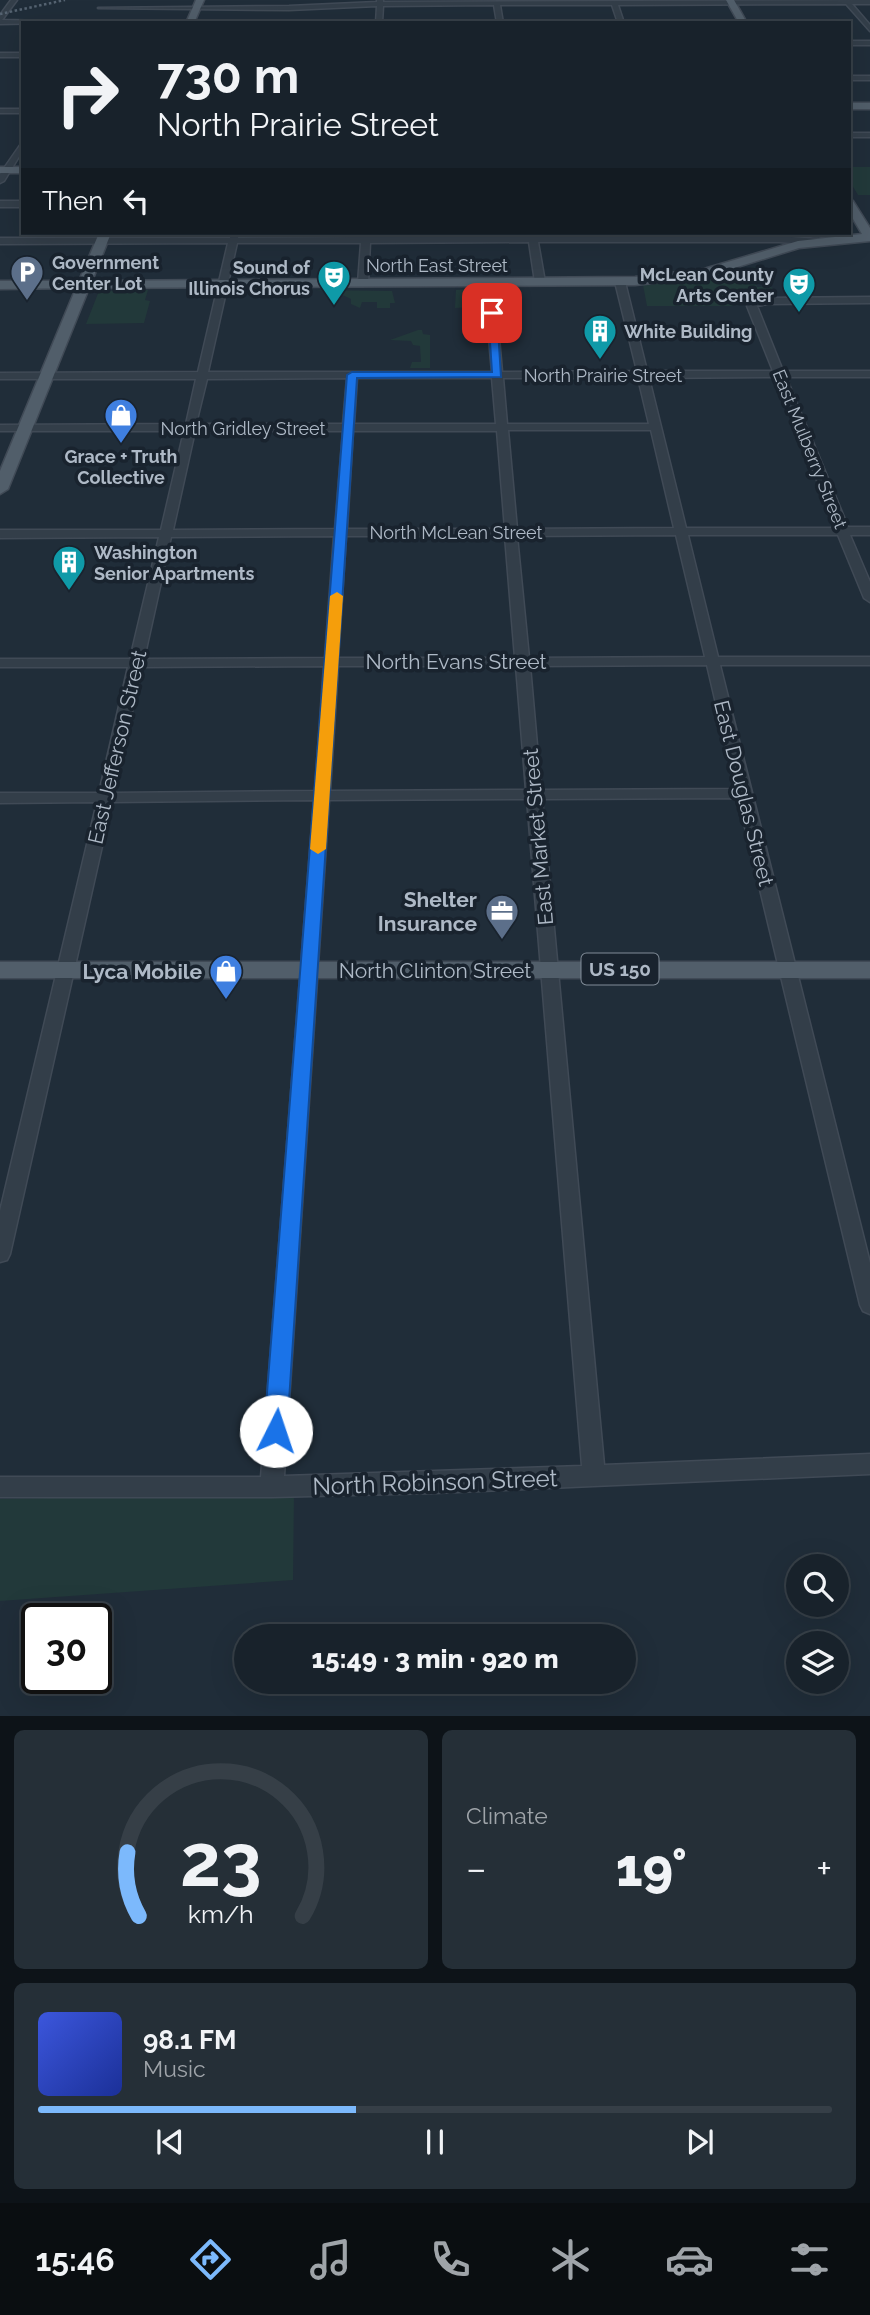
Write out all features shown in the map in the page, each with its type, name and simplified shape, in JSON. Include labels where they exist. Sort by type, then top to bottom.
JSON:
[{"type":"main road","points":[[731,1],[742,21]]},
{"type":"main road","points":[[191,21],[198,4]]},
{"type":"main road","points":[[851,106],[870,106]]},
{"type":"main road","points":[[3,170],[21,170]]},
{"type":"main road","points":[[852,200],[870,240]]},
{"type":"main road","points":[[0,489],[103,237]]},
{"type":"main road","name":"North East Street","points":[[0,285],[620,282],[705,273],[788,248],[819,242],[856,244],[870,240]]},
{"type":"main road","name":"North Clinton Street","points":[[0,970],[870,970]]},
{"type":"street","points":[[0,0],[15,0]]},
{"type":"street","points":[[0,20],[15,0]]},
{"type":"street","points":[[93,21],[106,0]]},
{"type":"street","points":[[847,1],[870,29]]},
{"type":"street","points":[[101,8],[198,4],[289,8],[380,2],[870,2]]},
{"type":"street","points":[[379,21],[380,2]]},
{"type":"street","points":[[497,2],[500,21]]},
{"type":"street","points":[[614,2],[620,21]]},
{"type":"street","points":[[0,20],[46,21]]},
{"type":"street","points":[[851,43],[870,43]]},
{"type":"street","points":[[0,55],[21,55]]},
{"type":"street","points":[[851,78],[870,78]]},
{"type":"street","points":[[0,111],[21,111]]},
{"type":"street","points":[[851,135],[870,135]]},
{"type":"street","points":[[0,181],[3,170],[21,146]]},
{"type":"street","points":[[0,204],[21,204]]},
{"type":"street","points":[[0,241],[235,236],[701,236],[819,242]]},
{"type":"street","name":"East Jefferson Street","points":[[0,1254],[235,236]]},
{"type":"street","points":[[363,283],[366,237]]},
{"type":"street","points":[[533,237],[540,282]]},
{"type":"street","name":"East Market Street","points":[[489,282],[594,1476]]},
{"type":"street","name":"East Douglas Street","points":[[620,282],[870,1305]]},
{"type":"street","name":"East Mulberry Street","points":[[870,300],[757,302],[752,305],[870,597]]},
{"type":"street","name":"North Prairie Street","points":[[0,376],[870,374]]},
{"type":"street","points":[[272,1487],[352,375]]},
{"type":"street","name":"North Gridley Street","points":[[0,428],[654,427]]},
{"type":"street","name":"North McLean Street","points":[[0,534],[870,531]]},
{"type":"street","name":"North Evans Street","points":[[0,663],[870,660]]},
{"type":"street","points":[[0,798],[745,793]]},
{"type":"street","name":"North Robinson Street","points":[[0,1487],[272,1487],[870,1464]]},
{"type":"green space","points":[[851,167],[870,167],[870,195],[858,195],[851,183]]},
{"type":"green space","points":[[755,267],[768,270],[769,275],[765,276],[766,279],[754,279],[757,287],[770,286],[778,294],[729,295],[733,306],[647,306],[643,285],[683,282]]},
{"type":"green space","points":[[483,288],[484,318],[468,319],[467,314],[473,314],[473,307],[455,308],[456,290]]},
{"type":"green space","points":[[148,290],[145,300],[150,301],[144,323],[86,324],[99,291]]},
{"type":"green space","points":[[316,290],[392,291],[395,303],[390,303],[390,308],[377,308],[377,302],[362,302],[360,308],[351,304],[351,299],[336,292]]},
{"type":"green space","points":[[418,330],[430,335],[430,368],[410,368],[412,362],[421,362],[420,346],[413,345],[411,341],[390,340]]},
{"type":"green space","points":[[294,1493],[293,1580],[0,1601],[0,1499]]},
{"type":"railway","points":[[0,14],[65,0]]},
{"type":"slow traffic","points":[[318,849],[337,596]]},
{"type":"place","name":"Government Center Lot","points":[[27,302]]},
{"type":"place","name":"Sound of Illinois Chorus","points":[[334,307]]},
{"type":"place","name":"McLean County Arts Center","points":[[799,314]]},
{"type":"place","name":"White Building","points":[[600,361]]},
{"type":"place","name":"Grace + Truth Collective","points":[[121,445]]},
{"type":"place","name":"Washington Senior Apartments","points":[[69,592]]},
{"type":"place","name":"Shelter Insurance","points":[[502,941]]},
{"type":"place","name":"Lyca Mobile","points":[[226,1001]]},
{"type":"route","points":[[276,1431],[352,375],[498,375],[492,313]]}]
